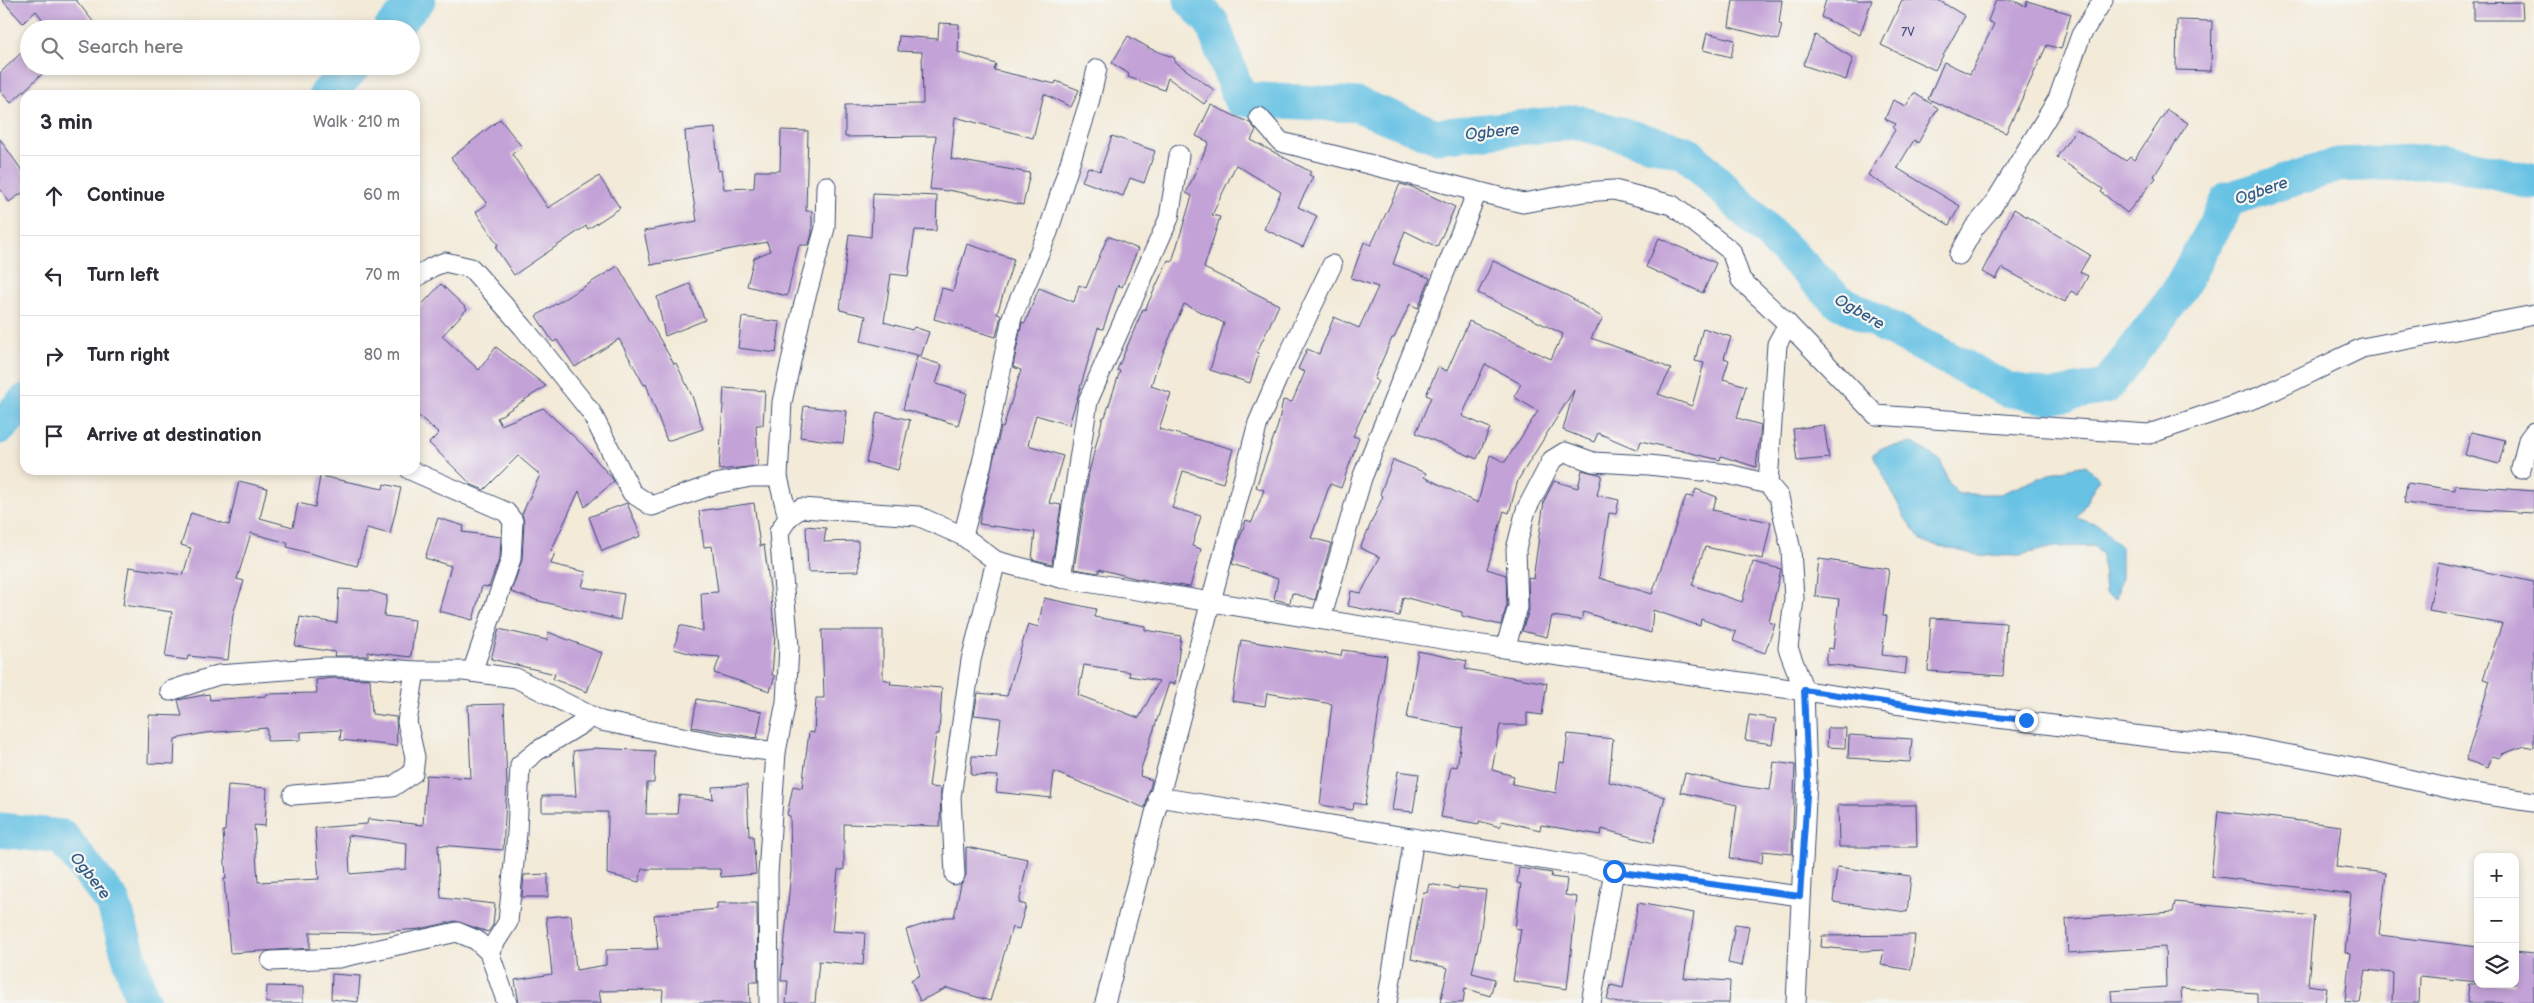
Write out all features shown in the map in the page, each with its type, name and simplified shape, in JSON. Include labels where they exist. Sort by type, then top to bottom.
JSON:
[{"type":"street","points":[[1959,255],[1974,228],[1992,207],[2058,99],[2081,35],[2103,0]]},
{"type":"street","points":[[963,536],[982,463],[993,399],[1012,317],[1048,232],[1089,103],[1097,69]]},
{"type":"street","points":[[1259,117],[1281,142],[1523,203],[1584,192],[1614,190],[1672,204],[1731,250],[1741,280],[1788,324],[1876,415],[2149,434],[2262,396],[2362,348],[2464,326],[2534,315]]},
{"type":"street","points":[[1061,578],[1088,401],[1169,218],[1179,155]]},
{"type":"street","points":[[788,518],[778,477],[782,402],[825,228],[826,186]]},
{"type":"street","points":[[1321,619],[1362,478],[1476,192]]},
{"type":"street","points":[[420,275],[445,262],[471,268],[523,327],[591,412],[632,493],[652,506],[715,484],[751,477],[778,477]]},
{"type":"street","points":[[1105,1003],[1258,423],[1276,379],[1332,265]]},
{"type":"street","points":[[1768,484],[1777,344],[1788,324]]},
{"type":"street","points":[[2521,469],[2528,440],[2534,432]]},
{"type":"street","points":[[1504,648],[1518,607],[1516,549],[1526,510],[1552,460],[1565,452],[1593,462],[1649,465],[1718,473],[1768,484],[1779,497],[1791,550],[1794,599],[1788,648],[1804,690],[1808,780],[1800,896],[1796,1003]]},
{"type":"street","points":[[420,474],[506,512],[513,521],[510,559],[472,672]]},
{"type":"street","points":[[769,1003],[768,874],[776,752],[786,702],[789,648],[779,532],[788,518],[801,508],[918,516],[963,536],[996,561],[1061,578],[1504,648],[1965,714],[2166,739],[2244,746],[2369,770],[2460,791],[2534,802]]},
{"type":"street","points":[[955,875],[951,797],[972,660],[996,561]]},
{"type":"street","points":[[170,691],[218,675],[327,667],[472,672],[516,678],[601,721],[718,744],[776,752]]},
{"type":"street","points":[[293,795],[392,787],[413,773],[415,757],[407,722],[415,671]]},
{"type":"street","points":[[489,952],[508,922],[517,833],[520,765],[537,751],[594,717]]},
{"type":"street","points":[[1158,797],[1614,871],[1800,896]]},
{"type":"street","points":[[1387,1003],[1414,838]]},
{"type":"street","points":[[1590,1003],[1614,871]]},
{"type":"street","points":[[271,962],[340,958],[428,936],[457,932],[476,940],[489,952],[507,1003]]},
{"type":"water","points":[[1913,443],[1940,460],[1949,483],[1958,494],[2000,494],[2057,471],[2086,465],[2099,479],[2077,518],[2100,526],[2121,547],[2121,577],[2116,599],[2105,594],[2102,555],[2094,546],[2054,547],[2015,556],[1977,555],[1923,542],[1905,518],[1873,454],[1882,448]]},
{"type":"building","points":[[2,0],[76,0],[92,20],[43,20],[36,11],[26,20],[20,20]]},
{"type":"building","points":[[1733,0],[1782,0],[1779,24],[1782,25],[1778,40],[1729,27]]},
{"type":"building","points":[[1826,0],[1872,0],[1860,35],[1821,17]]},
{"type":"building","points":[[1902,0],[1938,0],[1965,16],[1935,70],[1881,45]]},
{"type":"building","points":[[1996,0],[2011,0],[2026,6],[2027,1],[2071,14],[2061,49],[2047,45],[2006,133],[1928,99],[1944,62],[1970,74],[1994,24],[1988,21]]},
{"type":"building","points":[[2522,2],[2523,20],[2474,20],[2474,3]]},
{"type":"building","points":[[2177,20],[2212,21],[2211,71],[2176,70]]},
{"type":"building","points":[[939,23],[959,24],[958,52],[996,64],[994,70],[1055,84],[1056,81],[1079,90],[1071,107],[1044,94],[1033,138],[955,117],[951,159],[1030,173],[1023,205],[948,190],[930,189],[936,136],[845,137],[845,105],[923,104],[922,52],[898,51],[899,36],[938,39]]},
{"type":"building","points":[[1707,33],[1735,40],[1731,57],[1703,50]]},
{"type":"building","points":[[1815,35],[1853,58],[1846,80],[1803,65]]},
{"type":"building","points":[[1128,36],[1151,49],[1175,58],[1174,61],[1214,90],[1204,104],[1168,78],[1164,90],[1128,77],[1129,74],[1112,63]]},
{"type":"building","points":[[20,54],[20,75],[41,75],[25,90],[20,90],[20,95],[11,103],[0,91],[0,73]]},
{"type":"building","points":[[1914,93],[1938,108],[1918,143],[1914,140],[1897,168],[1960,206],[1949,225],[1868,175],[1895,130],[1893,128],[1896,124],[1885,119],[1893,100],[1906,106]]},
{"type":"building","points":[[1211,105],[1250,123],[1256,130],[1251,140],[1311,172],[1309,175],[1313,177],[1298,207],[1317,216],[1303,247],[1264,229],[1281,192],[1236,165],[1212,215],[1220,217],[1204,268],[1279,305],[1257,352],[1259,353],[1250,383],[1210,370],[1224,323],[1184,304],[1156,370],[1151,386],[1171,393],[1159,429],[1233,449],[1223,483],[1183,471],[1172,508],[1201,516],[1192,546],[1201,549],[1190,587],[1134,578],[1099,569],[1099,573],[1074,569],[1089,472],[1103,417],[1105,417],[1120,371],[1117,370],[1143,309],[1145,310],[1168,260],[1172,262],[1192,196],[1186,193],[1209,142],[1196,136]]},
{"type":"building","points":[[2167,110],[2188,123],[2154,176],[2156,178],[2127,213],[2101,192],[2103,189],[2057,157],[2076,129],[2126,161],[2130,157],[2134,160]]},
{"type":"building","points":[[500,119],[522,147],[512,154],[548,208],[599,176],[620,208],[588,229],[586,226],[514,275],[495,247],[498,245],[476,212],[487,204],[451,158]]},
{"type":"building","points":[[715,128],[718,171],[721,170],[724,189],[754,188],[755,171],[780,171],[781,130],[808,131],[806,211],[812,211],[812,233],[809,245],[799,245],[787,296],[747,286],[754,258],[770,251],[767,242],[651,265],[644,231],[697,221],[687,159],[685,131]]},
{"type":"building","points":[[1112,136],[1155,151],[1144,183],[1130,178],[1123,196],[1082,181],[1088,167],[1100,171]]},
{"type":"building","points":[[0,139],[20,168],[20,194],[9,202],[0,188]]},
{"type":"building","points":[[1400,184],[1412,187],[1455,207],[1437,247],[1405,231],[1393,264],[1430,278],[1418,308],[1410,304],[1394,338],[1392,338],[1374,379],[1378,381],[1353,436],[1359,438],[1341,488],[1330,484],[1311,538],[1331,543],[1315,600],[1292,593],[1290,603],[1274,599],[1278,579],[1232,564],[1237,546],[1246,520],[1252,522],[1264,490],[1256,487],[1278,425],[1283,400],[1292,402],[1305,372],[1298,369],[1307,349],[1319,354],[1334,317],[1359,328],[1378,287],[1351,278],[1364,242],[1371,245]]},
{"type":"building","points":[[873,193],[937,196],[936,231],[915,230],[908,276],[891,274],[884,322],[912,330],[914,327],[929,332],[921,356],[861,341],[866,316],[840,310],[849,234],[871,237]]},
{"type":"building","points":[[2014,209],[2090,255],[2080,272],[2088,276],[2078,295],[2071,291],[2065,302],[2002,268],[1996,279],[1982,272]]},
{"type":"building","points":[[1108,236],[1138,249],[1122,287],[1118,285],[1103,329],[1098,328],[1069,425],[1036,415],[1028,445],[1063,456],[1049,503],[1061,505],[1052,564],[1032,559],[1035,532],[979,524],[1001,427],[1003,428],[1021,370],[1013,367],[1022,322],[1025,323],[1039,288],[1074,302],[1079,285],[1086,288]]},
{"type":"building","points":[[1659,238],[1716,263],[1703,293],[1646,267]]},
{"type":"building","points":[[967,244],[1014,259],[997,314],[1001,315],[996,337],[934,319],[942,288],[953,291]]},
{"type":"building","points":[[1493,261],[1568,296],[1603,318],[1591,338],[1647,358],[1671,369],[1658,394],[1692,406],[1704,363],[1695,361],[1703,328],[1731,337],[1724,358],[1729,360],[1723,379],[1746,386],[1737,418],[1761,425],[1756,467],[1721,456],[1720,460],[1641,441],[1638,450],[1598,433],[1594,442],[1563,430],[1574,390],[1518,480],[1509,513],[1504,511],[1487,569],[1506,575],[1507,605],[1501,625],[1462,616],[1462,612],[1403,597],[1399,616],[1348,606],[1351,591],[1361,593],[1380,557],[1360,548],[1383,496],[1380,494],[1393,460],[1426,473],[1424,477],[1478,503],[1490,455],[1505,462],[1538,411],[1514,397],[1521,384],[1485,364],[1462,416],[1490,428],[1477,459],[1416,433],[1431,397],[1426,395],[1438,367],[1447,371],[1469,321],[1551,359],[1563,334],[1478,293]]},
{"type":"building","points":[[618,266],[674,364],[676,363],[692,396],[703,429],[667,441],[646,384],[644,385],[619,339],[575,367],[557,340],[553,342],[536,316]]},
{"type":"building","points":[[441,284],[467,309],[442,336],[479,370],[496,347],[546,386],[497,418],[501,425],[543,408],[583,445],[614,481],[585,507],[579,491],[551,551],[555,552],[551,564],[586,572],[582,587],[624,594],[620,620],[539,601],[511,592],[522,560],[524,522],[522,514],[540,475],[518,456],[484,490],[472,485],[429,443],[439,433],[420,417],[420,307]]},
{"type":"building","points":[[690,284],[705,320],[665,336],[657,297]]},
{"type":"building","points":[[742,317],[780,322],[776,353],[738,348]]},
{"type":"building","points":[[917,357],[942,365],[936,384],[967,393],[958,425],[903,409]]},
{"type":"building","points":[[724,388],[765,391],[763,425],[756,425],[758,466],[719,470]]},
{"type":"building","points":[[804,406],[847,411],[843,443],[800,437]]},
{"type":"building","points":[[877,412],[910,420],[898,470],[866,462]]},
{"type":"building","points":[[1824,425],[1829,458],[1797,461],[1793,429]]},
{"type":"building","points":[[2471,432],[2505,440],[2499,464],[2465,455]]},
{"type":"building","points":[[1582,470],[1602,475],[1597,495],[1619,500],[1616,514],[1609,513],[1599,578],[1652,594],[1686,496],[1693,497],[1696,489],[1717,497],[1712,510],[1771,522],[1763,559],[1705,547],[1692,585],[1742,602],[1753,562],[1781,569],[1769,622],[1775,624],[1765,653],[1733,641],[1736,632],[1701,619],[1700,626],[1653,610],[1651,633],[1583,612],[1581,620],[1552,616],[1547,637],[1522,631],[1529,610],[1528,578],[1533,579],[1544,501],[1554,481],[1578,488]]},
{"type":"building","points":[[320,476],[383,489],[384,484],[401,488],[390,534],[367,528],[357,566],[287,547],[288,543],[251,533],[237,579],[244,581],[233,614],[228,660],[188,656],[187,660],[165,657],[172,612],[123,605],[129,567],[183,575],[191,548],[181,545],[191,513],[229,525],[239,481],[267,488],[260,518],[293,527],[298,503],[315,507]]},
{"type":"building","points":[[2407,483],[2455,490],[2455,485],[2534,491],[2534,513],[2447,508],[2404,503]]},
{"type":"building","points":[[627,503],[641,536],[602,551],[589,517]]},
{"type":"building","points":[[754,503],[760,546],[764,545],[775,635],[772,675],[775,676],[770,691],[714,673],[720,657],[696,655],[674,649],[680,625],[703,631],[701,593],[718,592],[712,546],[704,547],[699,511]]},
{"type":"building","points":[[438,518],[464,526],[462,532],[501,537],[500,557],[489,587],[482,586],[473,620],[439,611],[451,566],[425,558]]},
{"type":"building","points":[[806,526],[826,528],[824,542],[858,541],[859,571],[808,572]]},
{"type":"building","points":[[1819,559],[1889,569],[1883,615],[1887,616],[1882,655],[1907,658],[1905,674],[1826,664],[1828,648],[1833,649],[1839,599],[1815,596]]},
{"type":"building","points":[[2438,562],[2534,582],[2534,748],[2525,746],[2502,754],[2500,758],[2492,756],[2488,768],[2466,760],[2490,681],[2483,679],[2502,624],[2429,611]]},
{"type":"building","points":[[339,589],[371,591],[387,596],[384,616],[415,620],[411,657],[368,652],[368,656],[334,656],[335,652],[295,646],[300,617],[337,623]]},
{"type":"building","points":[[1044,598],[1096,609],[1094,617],[1145,626],[1145,630],[1181,636],[1175,684],[1169,683],[1141,769],[1140,776],[1152,780],[1145,808],[1054,772],[1051,798],[996,792],[998,776],[971,775],[972,756],[996,757],[1001,718],[974,715],[978,693],[1007,696],[1028,624],[1038,627]],"holes":[[[1084,665],[1130,672],[1129,676],[1159,681],[1139,718],[1078,695]]]},
{"type":"building","points":[[1931,618],[2006,623],[2003,676],[1928,671]]},
{"type":"building","points":[[499,629],[547,640],[548,632],[602,653],[587,692],[553,679],[555,674],[491,659]]},
{"type":"building","points":[[822,630],[883,630],[883,679],[891,681],[890,684],[942,688],[939,734],[936,734],[929,787],[941,788],[940,826],[844,824],[844,870],[838,870],[832,931],[865,933],[863,965],[819,961],[815,1003],[786,1003],[788,981],[781,981],[791,870],[790,816],[787,815],[793,786],[802,788],[809,732],[814,733],[816,698],[824,698]]},
{"type":"building","points":[[1241,640],[1341,656],[1342,650],[1387,656],[1365,805],[1354,803],[1353,810],[1320,805],[1332,704],[1267,693],[1265,706],[1232,701]]},
{"type":"building","points":[[1418,651],[1467,661],[1465,669],[1547,683],[1542,715],[1527,713],[1527,725],[1500,725],[1492,770],[1514,776],[1512,784],[1556,793],[1560,762],[1564,763],[1568,734],[1613,739],[1609,782],[1665,797],[1653,843],[1602,829],[1601,835],[1541,825],[1540,830],[1502,821],[1500,827],[1479,821],[1479,824],[1441,817],[1451,766],[1457,767],[1463,728],[1407,718]]},
{"type":"building","points":[[333,678],[370,679],[372,714],[396,717],[397,746],[340,740],[341,730],[301,732],[301,740],[267,741],[267,728],[205,733],[175,739],[174,764],[148,763],[149,715],[182,716],[178,700],[209,694],[210,700],[266,696],[266,694],[317,693],[316,680]]},
{"type":"building","points":[[697,699],[762,712],[757,738],[692,727]]},
{"type":"building","points":[[504,704],[507,784],[503,850],[438,845],[441,898],[495,904],[493,925],[488,932],[455,921],[420,929],[367,933],[310,932],[310,948],[230,953],[224,879],[226,879],[223,831],[225,831],[228,785],[267,788],[265,826],[254,825],[258,882],[319,879],[315,828],[367,824],[368,819],[423,825],[426,775],[471,778],[468,705]],"holes":[[[348,835],[407,843],[406,869],[350,874]]]},
{"type":"building","points":[[1749,715],[1776,719],[1772,744],[1745,740]]},
{"type":"building","points":[[1828,728],[1846,728],[1845,748],[1827,747]]},
{"type":"building","points":[[1849,735],[1912,739],[1910,762],[1848,758]]},
{"type":"building","points":[[593,748],[655,751],[654,783],[647,783],[646,814],[677,814],[679,795],[713,799],[712,787],[747,785],[749,836],[753,836],[756,874],[721,877],[720,869],[642,869],[639,882],[607,874],[608,812],[542,812],[542,796],[576,796],[573,751]]},
{"type":"building","points":[[1774,762],[1795,765],[1792,854],[1763,851],[1762,863],[1730,858],[1737,805],[1680,792],[1685,773],[1741,786],[1770,790]]},
{"type":"building","points":[[1398,771],[1419,774],[1413,812],[1392,810]]},
{"type":"building","points":[[1838,805],[1916,805],[1917,847],[1839,847]]},
{"type":"building","points":[[2218,811],[2341,826],[2336,867],[2386,873],[2379,935],[2474,947],[2474,982],[2420,976],[2419,1003],[2392,1003],[2393,973],[2366,970],[2360,1003],[2345,1001],[2350,953],[2345,952],[2351,894],[2211,876]]},
{"type":"building","points":[[966,847],[1028,859],[1019,903],[1026,905],[1019,929],[1012,927],[990,1001],[947,988],[920,1001],[911,980],[920,975],[906,930],[947,917],[954,917],[961,884],[966,875]]},
{"type":"building","points":[[1837,867],[1911,876],[1907,912],[1833,902]]},
{"type":"building","points":[[1519,868],[1552,873],[1551,877],[1567,879],[1565,895],[1577,897],[1567,989],[1513,981],[1521,929],[1515,928],[1521,884],[1517,883]]},
{"type":"building","points":[[548,874],[548,897],[522,897],[524,875]]},
{"type":"building","points":[[1429,884],[1458,889],[1458,887],[1486,890],[1480,936],[1472,973],[1495,979],[1490,996],[1465,988],[1463,1003],[1440,1003],[1448,968],[1411,959],[1423,892],[1427,893]]},
{"type":"building","points":[[2175,902],[2314,916],[2308,985],[2327,988],[2325,1003],[2257,1003],[2257,993],[2181,988],[2182,1003],[2112,1003],[2111,991],[2166,987],[2165,947],[2068,953],[2066,919],[2173,912]]},
{"type":"building","points":[[717,903],[757,903],[758,982],[749,982],[750,1003],[662,1003],[663,990],[599,991],[601,1003],[519,1003],[515,980],[552,974],[546,917],[571,915],[576,970],[606,965],[606,950],[658,949],[654,915],[717,909]]},
{"type":"building","points":[[1638,903],[1694,913],[1684,978],[1730,981],[1729,1003],[1618,1003],[1607,1000],[1611,985],[1623,988]]},
{"type":"building","points":[[1735,924],[1749,926],[1742,966],[1728,963]]},
{"type":"building","points":[[1915,935],[1911,970],[1881,965],[1884,950],[1862,951],[1821,947],[1822,936]]},
{"type":"building","points":[[2519,951],[2534,953],[2534,1003],[2467,1003],[2469,984],[2474,984],[2474,988],[2519,988]]},
{"type":"building","points":[[332,974],[360,976],[358,1002],[331,999]]},
{"type":"building","points":[[267,986],[303,987],[303,1003],[266,1003]]},
{"type":"waterway","name":"Ogbere","points":[[399,20],[418,0]]},
{"type":"waterway","name":"Ogbere","points":[[1191,0],[1212,23],[1240,99],[1358,105],[1436,136],[1577,122],[1687,153],[1837,300],[2006,389],[2049,397],[2106,387],[2177,294],[2229,199],[2338,165],[2445,161],[2534,182]]},
{"type":"waterway","name":"Ogbere","points":[[331,90],[345,75]]},
{"type":"waterway","name":"Ogbere","points":[[0,427],[20,406]]},
{"type":"waterway","name":"Ogbere","points":[[0,830],[62,837],[113,902],[143,1003]]},
{"type":"route","points":[[1614,871],[1800,896],[1808,780],[1804,690],[1965,714],[2026,720]]}]
